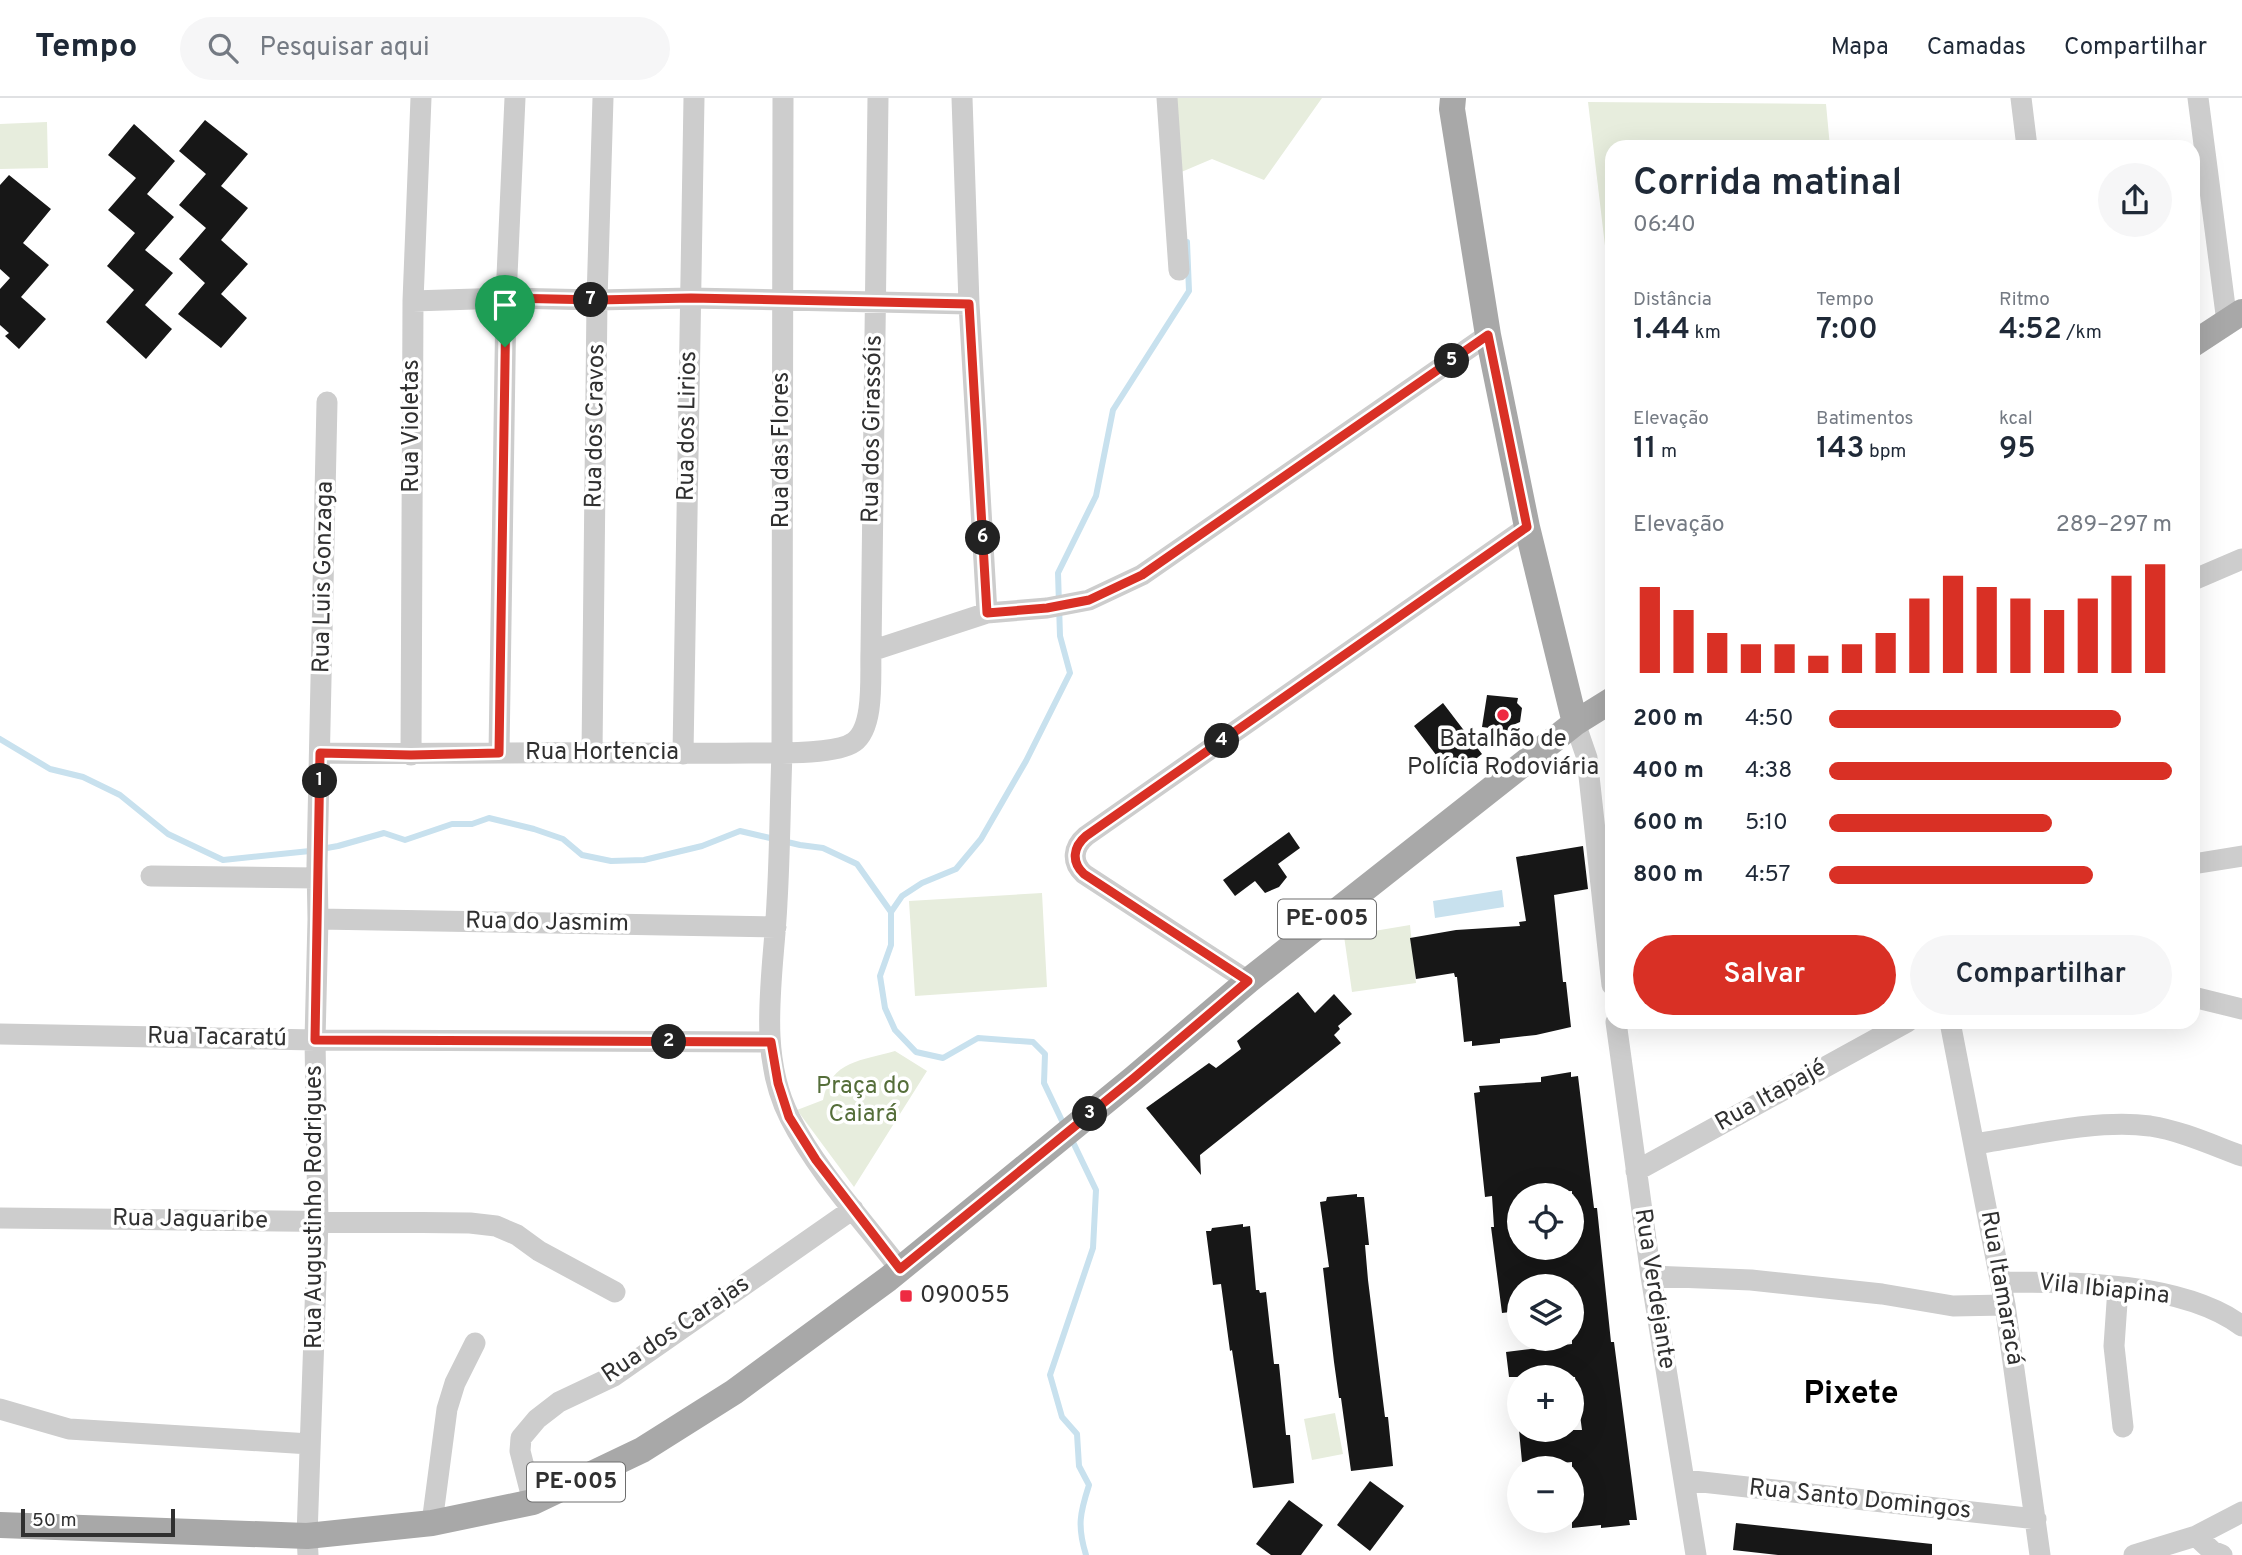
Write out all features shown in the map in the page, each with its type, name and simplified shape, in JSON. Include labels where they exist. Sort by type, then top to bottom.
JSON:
[{"type":"main road","points":[[1453,98],[1452,109],[1488,335],[1527,527],[1575,723]]},
{"type":"main road","points":[[2200,340],[2235,317]]},
{"type":"main road","name":"PE-005","points":[[0,1525],[308,1545],[534,1502],[642,1450],[733,1392],[900,1269],[1248,981],[1575,723],[1605,705]]},
{"type":"street","name":"Rua Violetas","points":[[411,755],[413,301],[421,98]]},
{"type":"street","points":[[499,753],[506,298],[515,98]]},
{"type":"street","name":"Rua dos Cravos","points":[[592,754],[597,300],[603,98]]},
{"type":"street","name":"Rua dos Lirios","points":[[683,754],[694,98]]},
{"type":"street","name":"Rua das Flores","points":[[776,927],[782,753],[783,98]]},
{"type":"street","name":"Rua dos Girassóis","points":[[843,748],[861,736],[866,725],[871,651],[878,98]]},
{"type":"street","points":[[962,98],[969,304],[987,613]]},
{"type":"street","points":[[1167,98],[1179,270]]},
{"type":"street","points":[[2021,98],[2026,140]]},
{"type":"street","points":[[2198,98],[2235,317]]},
{"type":"street","points":[[413,301],[691,298],[969,304]]},
{"type":"street","points":[[871,651],[987,613],[1047,608],[1089,600],[1142,575],[1488,335]]},
{"type":"street","name":"Rua Luis Gonzaga","points":[[320,753],[327,402]]},
{"type":"street","points":[[1248,981],[1084,874],[1076,864],[1075,851],[1078,845],[1097,828],[1527,527]]},
{"type":"street","points":[[2200,577],[2242,559]]},
{"type":"street","points":[[1575,723],[1587,758],[1605,915]]},
{"type":"street","name":"Rua Hortencia","points":[[320,753],[683,754],[782,753],[843,748]]},
{"type":"street","name":"Rua Augustinho Rodrigues","points":[[308,1545],[318,1222],[315,1040],[320,753]]},
{"type":"street","points":[[2200,863],[2242,856]]},
{"type":"street","points":[[151,876],[317,872]]},
{"type":"street","name":"Rua do Jasmim","points":[[318,919],[776,927]]},
{"type":"street","points":[[776,927],[769,993],[771,1042],[778,1083],[789,1117],[816,1160],[900,1269]]},
{"type":"street","points":[[2200,999],[2242,1009]]},
{"type":"street","name":"Rua Verdejante","points":[[1617,1029],[1650,1276],[1696,1555]]},
{"type":"street","name":"Rua Itapajé","points":[[1636,1171],[1894,1029]]},
{"type":"street","name":"Rua Itamaracá","points":[[1951,1029],[2006,1305],[2040,1555]]},
{"type":"street","name":"Rua Tacaratú","points":[[0,1034],[315,1040],[771,1042]]},
{"type":"street","points":[[1975,1144],[2095,1126],[2134,1125],[2174,1132],[2242,1156]]},
{"type":"street","name":"Rua dos Carajas","points":[[534,1502],[520,1451],[521,1438],[537,1419],[559,1402],[614,1376],[853,1209]]},
{"type":"street","name":"Rua Jaguaribe","points":[[0,1218],[470,1223],[496,1226],[615,1292]]},
{"type":"street","points":[[1650,1276],[1751,1280],[1882,1294],[1953,1306],[2006,1305]]},
{"type":"street","name":"Vila Ibiapina","points":[[2001,1282],[2059,1282],[2157,1292],[2211,1307],[2242,1326]]},
{"type":"street","points":[[2118,1287],[2114,1346],[2123,1427]]},
{"type":"street","points":[[432,1523],[447,1409],[455,1383],[475,1343]]},
{"type":"street","points":[[0,1409],[69,1429],[310,1444]]},
{"type":"street","name":"Rua Santo Domingos","points":[[1684,1480],[2036,1519]]},
{"type":"street","points":[[2134,1555],[2196,1536],[2242,1512]]},
{"type":"street","points":[[2196,1536],[2212,1551],[2221,1555]]},
{"type":"green space","points":[[1171,98],[1322,98],[1264,180],[1212,159],[1179,173]]},
{"type":"green space","points":[[1588,102],[1826,104],[1829,140],[1605,140],[1605,246]]},
{"type":"green space","points":[[47,122],[48,168],[0,169],[0,124]]},
{"type":"green space","points":[[1042,893],[1047,987],[915,996],[909,901]]},
{"type":"green space","points":[[1410,925],[1416,983],[1352,992],[1344,936]]},
{"type":"green space","name":"Praça do Caiará","points":[[895,1051],[927,1071],[854,1187],[797,1110],[823,1100],[833,1077],[850,1064]]},
{"type":"green space","points":[[1335,1413],[1343,1454],[1312,1460],[1304,1419]]},
{"type":"water","points":[[1502,890],[1504,907],[1435,918],[1433,901]]},
{"type":"building","points":[[205,120],[248,154],[221,186],[248,208],[221,240],[248,264],[221,294],[247,318],[221,348],[178,314],[205,283],[179,259],[206,228],[179,205],[206,174],[179,151]]},
{"type":"building","points":[[134,124],[175,161],[147,194],[174,217],[145,250],[173,273],[145,305],[172,329],[146,359],[106,322],[134,290],[107,266],[135,233],[108,210],[136,178],[108,155]]},
{"type":"building","points":[[9,175],[51,209],[23,243],[49,265],[21,297],[46,319],[19,349],[5,336],[9,333],[0,325],[0,289],[10,278],[0,269],[0,185]]},
{"type":"building","name":"Batalhão de Polícia Rodoviária","points":[[1487,695],[1518,698],[1517,703],[1522,708],[1520,722],[1513,725],[1512,731],[1482,727]]},
{"type":"building","points":[[1443,703],[1482,754],[1453,777],[1414,726]]},
{"type":"building","points":[[1289,832],[1300,848],[1278,864],[1287,877],[1279,887],[1265,893],[1255,881],[1235,896],[1223,880]]},
{"type":"building","points":[[1583,846],[1588,889],[1554,895],[1563,982],[1566,982],[1571,1027],[1500,1039],[1500,1043],[1472,1046],[1472,1041],[1464,1042],[1457,977],[1454,973],[1416,979],[1410,938],[1456,930],[1520,926],[1519,922],[1526,921],[1516,857]]},
{"type":"building","points":[[1298,992],[1315,1013],[1334,994],[1352,1014],[1338,1026],[1340,1029],[1334,1035],[1341,1043],[1200,1155],[1201,1175],[1146,1108],[1209,1063],[1216,1068],[1241,1049],[1237,1041]]},
{"type":"building","points":[[1571,1072],[1571,1077],[1578,1076],[1594,1208],[1597,1208],[1611,1342],[1614,1342],[1637,1520],[1629,1520],[1630,1525],[1584,1527],[1584,1456],[1521,1456],[1520,1442],[1584,1442],[1584,1365],[1508,1365],[1506,1352],[1584,1351],[1584,1274],[1507,1274],[1507,1312],[1502,1313],[1491,1227],[1494,1227],[1492,1196],[1485,1197],[1474,1093],[1480,1092],[1479,1086],[1541,1082],[1541,1077]]},
{"type":"building","points":[[1357,1194],[1357,1197],[1364,1197],[1369,1245],[1365,1245],[1368,1280],[1393,1466],[1351,1471],[1323,1268],[1329,1267],[1320,1202],[1326,1201],[1327,1197]]},
{"type":"building","points":[[1243,1224],[1243,1227],[1250,1226],[1256,1290],[1260,1293],[1266,1292],[1274,1364],[1279,1364],[1286,1435],[1290,1435],[1294,1483],[1253,1488],[1221,1284],[1213,1285],[1206,1231]]},
{"type":"building","points":[[1370,1481],[1404,1506],[1370,1551],[1337,1525]]},
{"type":"building","points":[[1289,1500],[1323,1525],[1301,1555],[1271,1555],[1256,1544]]},
{"type":"building","points":[[1736,1523],[1932,1544],[1932,1555],[1778,1555],[1733,1550]]},
{"type":"waterway","points":[[1064,1125],[1044,1083],[1045,1054],[1033,1042],[978,1038],[943,1058],[916,1052],[895,1030],[885,1008],[880,976],[891,945],[891,912],[902,896],[922,883],[956,869],[981,839],[1026,761],[1070,673],[1060,636],[1058,573],[1096,496],[1113,410],[1189,291],[1187,242]]},
{"type":"waterway","points":[[0,739],[50,769],[83,777],[120,795],[168,834],[223,860],[310,851],[384,833],[405,840],[452,824],[472,824],[489,818],[563,839],[582,855],[611,861],[644,860],[702,846],[740,831],[823,848],[857,864],[891,912]]},
{"type":"waterway","points":[[1071,1138],[1096,1190],[1093,1248],[1050,1375],[1062,1417],[1077,1434],[1079,1466],[1089,1485],[1081,1520],[1081,1536],[1086,1555]]},
{"type":"place","name":"Batalhão de Polícia Rodoviária","points":[[1503,715]]},
{"type":"place","name":"090055","points":[[906,1296]]},
{"type":"district","name":"Pixete","points":[[1851,1395]]},
{"type":"route","points":[[506,298],[691,298],[969,304],[987,613],[1047,608],[1089,600],[1142,575],[1488,335],[1527,527],[1081,840],[1075,857],[1076,864],[1084,874],[1248,981],[900,1269],[816,1160],[789,1117],[778,1083],[771,1042],[315,1040],[320,753],[499,753],[505,347],[506,298]]}]
